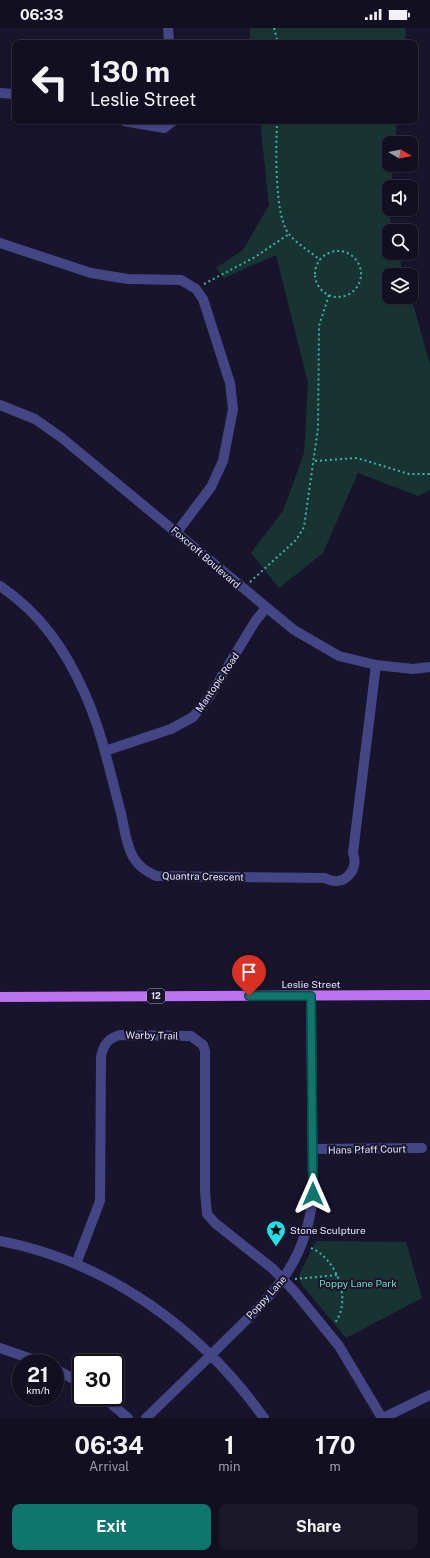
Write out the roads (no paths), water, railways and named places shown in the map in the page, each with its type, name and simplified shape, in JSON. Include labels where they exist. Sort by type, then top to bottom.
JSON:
[{"type":"main road","name":"Leslie Street","points":[[0,997],[430,995]]},
{"type":"street","points":[[168,28],[169,40]]},
{"type":"street","points":[[0,93],[12,94]]},
{"type":"street","points":[[141,124],[164,128],[169,124]]},
{"type":"street","points":[[0,243],[91,273],[128,278],[181,280],[196,289],[206,307],[230,383],[232,410],[228,437],[222,460],[211,487],[177,532]]},
{"type":"street","name":"Foxcroft Boulevard","points":[[0,405],[35,419],[51,430],[177,532],[294,630],[338,656],[376,665],[413,669],[430,667]]},
{"type":"street","name":"Quantra Crescent","points":[[0,586],[28,608],[49,629],[60,646],[86,695],[105,751],[131,850],[139,865],[156,876],[325,878],[332,882],[340,882],[346,878],[355,866],[355,859],[352,853],[376,665]]},
{"type":"street","name":"Mantopic Road","points":[[105,751],[171,729],[194,716],[209,697],[256,620],[266,608]]},
{"type":"street","name":"Poppy Lane","points":[[146,1418],[260,1306],[283,1280],[300,1250],[310,1221],[313,1194],[311,996]]},
{"type":"street","name":"Warby Trail","points":[[76,1264],[100,1201],[102,1050],[110,1039],[120,1035],[185,1036],[198,1040],[203,1044],[205,1051],[205,1192],[208,1214],[215,1223],[283,1280],[339,1346],[382,1418]]},
{"type":"street","name":"Hans Pfaff Court","points":[[313,1149],[422,1148]]},
{"type":"street","points":[[0,1241],[35,1250],[76,1264],[112,1281],[146,1301],[212,1354],[264,1418]]},
{"type":"street","points":[[0,1348],[17,1354]]},
{"type":"street","points":[[382,1418],[430,1395]]},
{"type":"street","points":[[113,1406],[128,1418]]},
{"type":"place","name":"Stone Sculpture","points":[[276,1247]]},
{"type":"park label","name":"Poppy Lane Park","points":[[358,1283]]}]
